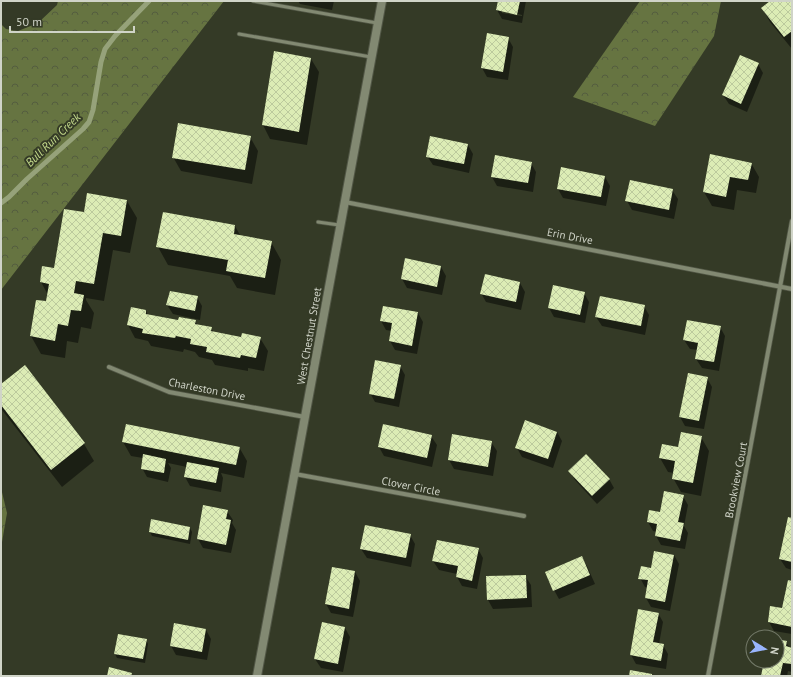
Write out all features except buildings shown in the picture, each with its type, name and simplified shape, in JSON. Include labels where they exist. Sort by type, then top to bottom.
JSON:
[{"type":"main road","name":"West Chestnut Street","points":[[257,676],[382,1]]},
{"type":"street","name":"Erin Drive","points":[[345,202],[792,289]]},
{"type":"street","name":"Brookview Court","points":[[708,676],[792,221]]},
{"type":"street","name":"Charleston Drive","points":[[109,367],[169,392],[305,417]]},
{"type":"street","name":"Clover Circle","points":[[295,474],[524,516]]},
{"type":"lane","points":[[253,1],[378,23]]},
{"type":"lane","points":[[239,34],[372,57]]},
{"type":"lane","points":[[318,222],[341,226]]},
{"type":"green space","points":[[58,1],[224,1],[1,290],[1,24],[6,29],[18,31],[38,23],[57,5]]},
{"type":"green space","points":[[640,1],[721,1],[714,36],[655,126],[573,97]]},
{"type":"green space","points":[[1,488],[7,513],[1,548]]},
{"type":"waterway","name":"Bull Run Creek","points":[[1,203],[89,122],[93,110],[101,62],[105,49],[115,36],[149,1]]}]
